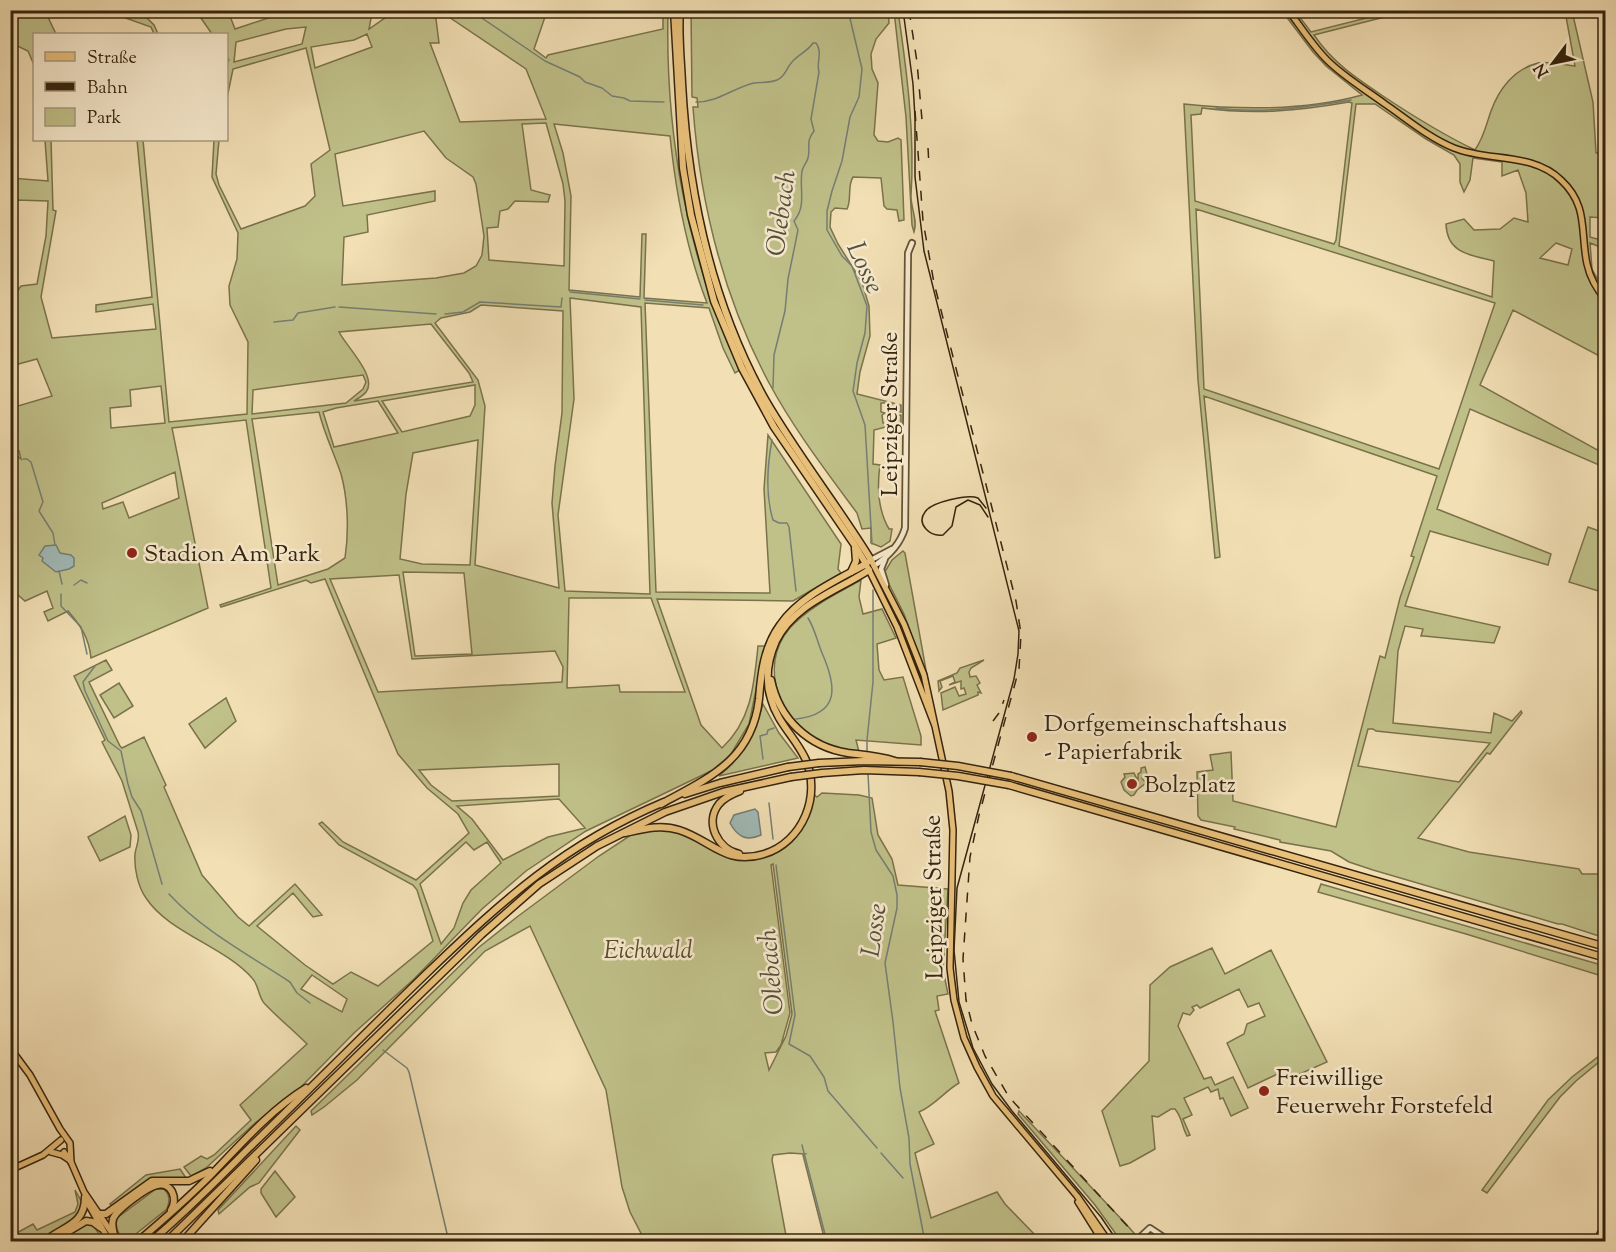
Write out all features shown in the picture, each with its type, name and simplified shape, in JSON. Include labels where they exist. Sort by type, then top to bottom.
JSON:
[{"type":"highway","points":[[674,10],[683,168],[691,215],[714,301],[742,368],[774,427],[870,565]]},
{"type":"highway","points":[[680,10],[684,119],[689,167],[697,216],[721,300],[747,365],[767,402],[870,565]]},
{"type":"highway","points":[[851,572],[856,561],[854,544]]},
{"type":"highway","points":[[150,1242],[186,1210],[425,975],[518,889],[549,865],[592,837],[661,804],[717,773],[739,751],[752,730],[772,638],[786,616],[810,597],[851,572],[870,565]]},
{"type":"highway","points":[[767,782],[731,795],[717,808],[713,818],[714,832],[719,841],[730,851],[751,854],[777,845],[798,825],[808,799],[809,782],[805,765],[770,708],[765,686],[767,661],[777,640],[792,620],[813,602],[870,565]]},
{"type":"highway","points":[[767,661],[780,707],[794,725],[817,743],[848,753],[883,759],[958,766],[1011,776],[1605,947]]},
{"type":"highway","points":[[613,837],[649,828],[666,827],[687,833],[724,854],[745,858],[774,850],[793,836],[808,811],[812,782],[803,753],[779,720],[773,707],[768,686],[767,661]]},
{"type":"highway","points":[[661,804],[720,783],[788,767],[883,759]]},
{"type":"highway","points":[[166,1242],[511,908],[555,873],[613,837],[678,807],[723,792],[791,777],[850,771],[919,772],[1009,785],[1605,957]]},
{"type":"highway","points":[[137,1242],[280,1107],[317,1082]]},
{"type":"highway","points":[[182,1242],[233,1188],[280,1132]]},
{"type":"highway","points":[[98,1214],[106,1214],[149,1182],[194,1180],[225,1160]]},
{"type":"highway","points":[[114,1240],[112,1224],[115,1214],[154,1185],[165,1186],[173,1193],[174,1203],[168,1215]]},
{"type":"highway","points":[[44,1242],[81,1216],[85,1209],[84,1195]]},
{"type":"highway","points":[[51,1242],[86,1221],[93,1222],[101,1228]]},
{"type":"main road","points":[[1288,10],[1320,52],[1340,71],[1444,144],[1464,152],[1530,163],[1558,177],[1571,192],[1580,209],[1588,268],[1605,300]]},
{"type":"main road","name":"Leipziger Straße","points":[[870,565],[886,588],[907,631],[924,675],[949,791],[953,830],[949,952],[951,984],[957,1015],[970,1052],[993,1096],[1070,1188],[1084,1209]]},
{"type":"main road","name":"Leipziger Straße","points":[[870,565],[897,627],[935,726]]},
{"type":"main road","points":[[10,1048],[30,1075],[60,1129],[64,1146],[84,1195],[101,1228],[114,1240]]},
{"type":"main road","points":[[43,1155],[64,1146]]},
{"type":"main road","points":[[10,1170],[64,1146]]},
{"type":"main road","points":[[51,1152],[62,1155],[71,1162]]},
{"type":"main road","points":[[84,1195],[114,1240]]},
{"type":"main road","points":[[1084,1209],[1103,1242]]},
{"type":"main road","points":[[1084,1209],[1109,1242]]},
{"type":"main road","points":[[1596,1242],[1605,1222]]},
{"type":"street","name":"Leipziger Straße","points":[[870,565],[885,558],[895,548],[903,537],[906,518],[908,253],[912,243]]},
{"type":"street","points":[[870,565],[895,548]]},
{"type":"street","points":[[885,558],[881,569],[886,588]]},
{"type":"street","points":[[1149,1237],[1148,1228],[1155,1230],[1171,1242]]},
{"type":"street","points":[[1136,1242],[1155,1235],[1155,1230]]},
{"type":"street","points":[[1142,1242],[1149,1237]]},
{"type":"street","points":[[1149,1237],[1157,1242]]},
{"type":"green space","points":[[11,10],[45,11],[56,33],[33,33],[33,63],[28,51],[11,43]]},
{"type":"green space","points":[[106,11],[140,11],[154,25],[158,33],[154,33],[151,27]]},
{"type":"green space","points":[[196,11],[228,11],[235,29],[289,11],[317,11],[319,14],[336,11],[368,11],[371,18],[369,29],[395,11],[427,11],[436,19],[439,43],[430,43],[460,122],[546,119],[526,69],[440,11],[547,11],[534,49],[546,58],[548,55],[663,29],[663,11],[668,11],[671,103],[675,149],[683,195],[706,284],[740,370],[735,373],[723,348],[709,308],[645,303],[656,592],[770,593],[764,489],[768,435],[841,544],[838,569],[841,573],[793,601],[657,599],[701,725],[722,748],[740,726],[746,713],[753,688],[758,646],[765,646],[749,724],[731,754],[713,770],[586,831],[526,871],[482,909],[414,979],[354,1033],[301,1087],[254,1124],[206,1168],[191,1176],[184,1167],[201,1156],[207,1159],[214,1155],[251,1120],[240,1105],[307,1044],[264,1003],[254,981],[240,967],[168,921],[143,894],[135,865],[138,832],[122,781],[102,742],[105,740],[74,676],[106,660],[112,670],[89,682],[120,746],[122,748],[144,737],[202,875],[238,917],[249,926],[295,884],[322,915],[313,917],[293,893],[257,926],[305,965],[333,984],[351,972],[378,986],[433,941],[417,890],[413,885],[339,845],[319,824],[322,822],[343,842],[416,880],[469,833],[458,814],[427,788],[398,754],[325,579],[311,583],[306,580],[221,607],[220,605],[271,588],[246,420],[172,428],[208,608],[91,658],[84,633],[68,611],[48,621],[44,612],[53,608],[47,591],[25,601],[11,589],[11,458],[16,455],[21,459],[19,451],[14,452],[11,448],[11,408],[52,396],[37,359],[11,366],[11,293],[16,293],[21,286],[37,284],[46,236],[48,201],[16,200],[11,222],[11,178],[48,181],[45,141],[51,141],[53,210],[56,211],[41,297],[52,338],[156,329],[153,304],[96,312],[96,305],[152,297],[137,141],[143,141],[169,422],[247,414],[248,342],[230,305],[229,286],[237,259],[238,233],[212,177],[214,141],[219,141],[216,174],[219,185],[241,229],[305,206],[315,196],[311,164],[330,150],[306,48],[233,69],[228,93],[228,33],[211,33]],"holes":[[[306,27],[302,44],[234,62],[236,42],[286,29]],[[367,34],[372,47],[315,68],[311,47],[354,40]],[[546,123],[563,184],[564,266],[489,260],[487,228],[498,227],[500,211],[508,209],[515,201],[548,202],[550,195],[531,190],[522,124]],[[554,124],[670,136],[683,221],[693,262],[707,303],[644,298],[646,234],[642,234],[640,297],[569,290],[571,196],[563,153]],[[424,131],[446,158],[473,177],[484,236],[482,255],[476,266],[464,273],[436,278],[342,285],[344,237],[368,232],[367,215],[435,201],[435,191],[343,206],[335,154]],[[570,298],[641,307],[650,594],[565,591],[558,515],[574,399]],[[481,305],[563,311],[562,413],[552,503],[559,588],[475,565],[485,406],[478,380],[435,323],[441,318],[470,312]],[[431,324],[469,373],[473,382],[354,401],[366,392],[369,386],[368,378],[339,332]],[[363,375],[366,382],[363,389],[346,403],[252,414],[253,390]],[[475,385],[475,405],[470,416],[402,432],[382,401]],[[161,386],[165,423],[111,428],[110,408],[131,406],[130,390]],[[378,401],[398,433],[334,447],[323,412],[336,408]],[[319,412],[341,474],[347,516],[345,558],[328,569],[278,585],[252,419]],[[478,440],[470,565],[422,564],[400,559],[406,494],[413,453]],[[175,472],[179,498],[129,518],[123,502],[103,509],[102,503]],[[403,572],[464,573],[472,654],[415,656]],[[399,575],[412,659],[555,651],[563,667],[562,682],[378,692],[330,579]],[[569,598],[651,598],[685,692],[620,692],[619,685],[567,688]],[[559,764],[559,796],[452,801],[431,785],[419,770]],[[559,799],[585,828],[548,837],[503,860],[472,819],[457,806]],[[466,842],[474,850],[487,842],[501,863],[471,890],[463,903],[454,928],[441,944],[420,884]],[[312,975],[347,999],[342,1012],[301,989]]]},
{"type":"green space","points":[[691,11],[888,11],[889,23],[876,39],[871,54],[872,69],[878,83],[874,135],[878,141],[888,142],[898,138],[901,140],[904,220],[899,221],[897,210],[887,209],[884,206],[881,178],[853,177],[847,209],[835,208],[831,212],[830,227],[862,282],[869,306],[870,336],[860,372],[857,394],[901,405],[901,412],[893,410],[891,403],[881,403],[881,412],[885,413],[882,415],[883,423],[892,423],[892,416],[901,415],[901,423],[874,430],[873,464],[880,465],[881,506],[885,522],[889,529],[892,529],[890,541],[881,547],[871,543],[871,528],[862,529],[857,513],[788,416],[752,349],[738,316],[716,248],[701,178],[693,107],[698,107],[697,98],[692,97]]},
{"type":"green space","points":[[894,11],[898,11],[909,104],[914,232],[912,225],[906,117]]},
{"type":"green space","points":[[1282,11],[1295,11],[1311,32],[1394,11],[1408,11],[1314,35],[1345,69],[1363,83],[1451,138],[1475,150],[1483,136],[1498,95],[1515,75],[1538,63],[1575,66],[1565,11],[1572,11],[1593,102],[1596,153],[1605,152],[1605,218],[1590,217],[1590,237],[1604,241],[1605,226],[1605,249],[1590,243],[1592,269],[1605,293],[1605,359],[1513,310],[1480,385],[1603,453],[1599,465],[1470,409],[1437,509],[1551,554],[1548,565],[1430,531],[1405,606],[1500,627],[1494,643],[1421,636],[1423,629],[1405,626],[1398,651],[1393,723],[1491,733],[1494,713],[1512,721],[1521,711],[1522,713],[1490,754],[1487,753],[1418,838],[1469,852],[1579,869],[1582,874],[1605,874],[1605,938],[1373,870],[1349,862],[1331,851],[1280,842],[1280,840],[1234,829],[1235,827],[1201,820],[1198,816],[1197,772],[1213,770],[1210,755],[1231,752],[1233,801],[1336,827],[1380,656],[1385,658],[1400,598],[1414,557],[1411,556],[1437,476],[1204,396],[1220,557],[1215,558],[1198,380],[1184,104],[1274,108],[1318,104],[1362,95],[1326,66]],"holes":[[[1352,103],[1334,244],[1195,201],[1191,115],[1201,114],[1202,108],[1258,112]],[[1356,104],[1375,104],[1454,155],[1460,164],[1460,182],[1464,192],[1470,180],[1473,158],[1502,162],[1502,176],[1518,170],[1526,193],[1528,222],[1514,218],[1500,229],[1474,230],[1464,219],[1446,224],[1451,242],[1462,252],[1494,261],[1492,297],[1339,246]],[[1196,209],[1495,303],[1439,469],[1204,389]],[[1556,243],[1572,249],[1568,265],[1540,258]],[[1368,729],[1490,743],[1459,782],[1358,766]]]},
{"type":"green space","points":[[1588,527],[1605,533],[1605,593],[1569,582]]},
{"type":"green space","points":[[903,551],[928,681],[904,614],[883,570],[886,570],[892,560]]},
{"type":"green space","points":[[861,580],[859,597],[863,614],[882,609],[896,638],[877,644],[879,670],[884,680],[903,677],[921,736],[921,745],[856,740],[859,752],[827,746],[808,735],[795,723],[778,693],[775,660],[780,644],[789,629],[814,608]]},
{"type":"green space","points":[[984,660],[971,668],[969,672],[970,677],[976,676],[980,683],[977,685],[981,693],[978,692],[978,695],[943,710],[941,693],[955,687],[959,696],[966,694],[964,688],[961,689],[961,681],[949,685],[955,682],[953,676],[940,681],[942,687],[939,691],[938,681],[957,673],[960,668]]},
{"type":"green space","points":[[119,683],[133,706],[114,718],[100,695]]},
{"type":"green space","points":[[226,698],[236,721],[205,748],[189,724]]},
{"type":"green space","points":[[763,704],[779,733],[798,758],[719,776],[735,760],[747,743]]},
{"type":"green space","points":[[1145,767],[1147,774],[1142,778],[1146,783],[1131,796],[1124,790],[1121,782],[1125,777],[1124,774],[1134,773],[1138,781],[1141,768]]},
{"type":"green space","name":"Eichwald","points":[[822,793],[872,798],[878,835],[892,859],[898,885],[948,889],[943,970],[948,994],[937,996],[939,1010],[935,1011],[959,1083],[919,1112],[934,1144],[915,1153],[931,1218],[997,1192],[1005,1204],[1039,1239],[1033,1242],[825,1241],[803,1155],[805,1154],[790,1153],[773,1155],[772,1160],[787,1241],[645,1241],[630,1212],[622,1187],[606,1090],[530,926],[485,951],[357,1080],[312,1115],[311,1111],[478,948],[599,856],[631,835],[653,830],[671,830],[687,835],[723,855],[746,859],[790,840],[813,794],[817,797]],"holes":[[[773,864],[792,1014],[786,1036],[769,1070],[765,1053],[776,1052],[781,1045],[790,1013],[771,865]]]},
{"type":"green space","points":[[125,816],[131,835],[130,847],[100,861],[88,837]]},
{"type":"green space","points":[[1321,884],[1605,966],[1605,977],[1318,892]]},
{"type":"green space","points":[[1212,948],[1225,974],[1271,950],[1327,1062],[1293,1077],[1288,1069],[1248,1088],[1227,1043],[1244,1034],[1247,1024],[1265,1016],[1259,1003],[1248,1007],[1239,989],[1200,1008],[1197,1005],[1192,1007],[1194,1010],[1190,1015],[1183,1013],[1178,1026],[1204,1079],[1211,1077],[1215,1085],[1233,1077],[1248,1108],[1231,1116],[1223,1098],[1220,1099],[1218,1089],[1211,1092],[1208,1087],[1184,1098],[1192,1115],[1183,1119],[1190,1135],[1187,1136],[1175,1109],[1158,1117],[1152,1116],[1155,1149],[1120,1166],[1102,1111],[1149,1061],[1150,985],[1170,967]]},
{"type":"green space","points":[[1603,1053],[1605,1057],[1560,1097],[1487,1193],[1482,1190],[1548,1100],[1572,1077]]},
{"type":"green space","points":[[1019,1111],[1126,1224],[1134,1233],[1135,1238],[1121,1241],[1095,1205],[1018,1114]]},
{"type":"green space","points":[[296,1126],[300,1130],[259,1183],[250,1187],[219,1214],[218,1210]]},
{"type":"green space","points":[[180,1169],[186,1178],[155,1178],[145,1182],[112,1207],[110,1204],[146,1175]]},
{"type":"green space","points":[[275,1171],[295,1197],[276,1217],[261,1193],[261,1189]]},
{"type":"green space","points":[[156,1189],[164,1189],[167,1193],[169,1200],[167,1209],[124,1241],[117,1228],[117,1218]]},
{"type":"green space","points":[[75,1190],[83,1204],[77,1218],[40,1241],[11,1242],[11,1235],[33,1224],[37,1230],[75,1212],[78,1204]]},
{"type":"green space","points":[[89,1224],[95,1228],[104,1241],[59,1242],[83,1226]]},
{"type":"water","points":[[56,545],[60,553],[71,555],[74,558],[74,566],[56,572],[42,561],[43,558],[39,555],[45,546]]},
{"type":"water","points":[[755,809],[758,812],[761,835],[746,838],[730,823],[734,815]]},
{"type":"waterway","points":[[470,10],[545,61],[580,77],[585,82],[602,88],[612,96],[630,101],[664,102]]},
{"type":"waterway","name":"Losse","points":[[848,10],[862,69],[859,97],[850,117],[842,161],[827,211],[827,230],[842,256],[852,266],[867,306],[865,333],[853,391],[865,425],[872,544]]},
{"type":"waterway","name":"Olebach","points":[[696,102],[718,98],[746,85],[777,80],[790,64],[813,43],[818,46],[819,72],[811,119],[814,131],[809,141],[809,154],[801,177],[802,197],[800,209],[794,221],[798,230],[788,279],[785,311],[774,355],[773,388]]},
{"type":"waterway","points":[[1216,108],[1267,110],[1351,100]]},
{"type":"waterway","points":[[570,292],[640,299]]},
{"type":"waterway","points":[[445,314],[463,312],[480,302],[561,307],[562,298]]},
{"type":"waterway","points":[[645,300],[703,305]]},
{"type":"waterway","points":[[274,322],[293,320],[298,313],[335,307]]},
{"type":"waterway","points":[[339,307],[436,314]]},
{"type":"waterway","name":"Olebach","points":[[772,440],[768,470],[769,500],[773,520],[787,523],[789,527],[796,591]]},
{"type":"waterway","points":[[10,441],[16,445]]},
{"type":"waterway","points":[[23,459],[31,462],[43,502],[39,511],[53,533],[55,545]]},
{"type":"waterway","points":[[59,571],[62,584]]},
{"type":"waterway","points":[[74,585],[81,580],[87,583]]},
{"type":"waterway","name":"Losse","points":[[867,754],[873,682],[873,590]]},
{"type":"waterway","points":[[61,594],[61,606],[81,627],[87,654]]},
{"type":"waterway","name":"Olebach","points":[[796,719],[821,711],[828,705],[831,697],[832,688],[827,665],[808,618]]},
{"type":"waterway","points":[[95,666],[83,682],[85,691],[108,741],[121,751],[132,797],[141,811],[162,884]]},
{"type":"waterway","name":"Olebach","points":[[763,759],[760,736],[774,728]]},
{"type":"waterway","name":"Losse","points":[[868,774],[871,832],[876,850],[893,876],[897,895],[897,908],[885,963],[900,1088],[909,1138],[910,1164],[925,1242]]},
{"type":"waterway","name":"Olebach","points":[[769,803],[773,839]]},
{"type":"waterway","name":"Olebach","points":[[776,865],[795,1015],[789,1044],[810,1056],[824,1077],[828,1091],[877,1148]]},
{"type":"waterway","points":[[169,894],[211,931],[290,982],[297,993],[310,1003]]},
{"type":"waterway","points":[[383,1050],[409,1072],[449,1242]]},
{"type":"waterway","points":[[802,1145],[827,1242]]},
{"type":"waterway","name":"Olebach","points":[[881,1153],[903,1178]]},
{"type":"tram line","points":[[903,10],[913,84],[915,177],[924,251],[1019,631],[1014,679],[957,888],[954,950],[959,1002],[973,1048],[992,1084],[1101,1217],[1118,1242]]},
{"type":"tram line","points":[[986,508],[978,498],[958,498],[929,508],[922,521],[929,532],[943,535],[952,526],[956,507],[968,500],[980,505],[988,517]]},
{"type":"railway","points":[[909,10],[917,62],[922,120]]},
{"type":"railway","points":[[915,111],[923,221],[934,283],[1016,601],[1021,634],[1019,669],[979,815],[970,857],[963,959],[966,1000],[972,1024],[985,1056],[1009,1097],[1142,1242]]},
{"type":"railway","points":[[928,148],[929,165]]},
{"type":"railway","points":[[993,721],[1004,700]]},
{"type":"place","name":"Stadion Am Park","points":[[132,553]]},
{"type":"place","name":"Dorfgemeinschaftshaus - Papierfabrik","points":[[1032,737]]},
{"type":"place","name":"Bolzplatz","points":[[1132,784]]},
{"type":"place","name":"Freiwillige Feuerwehr Forstefeld","points":[[1264,1091]]}]
